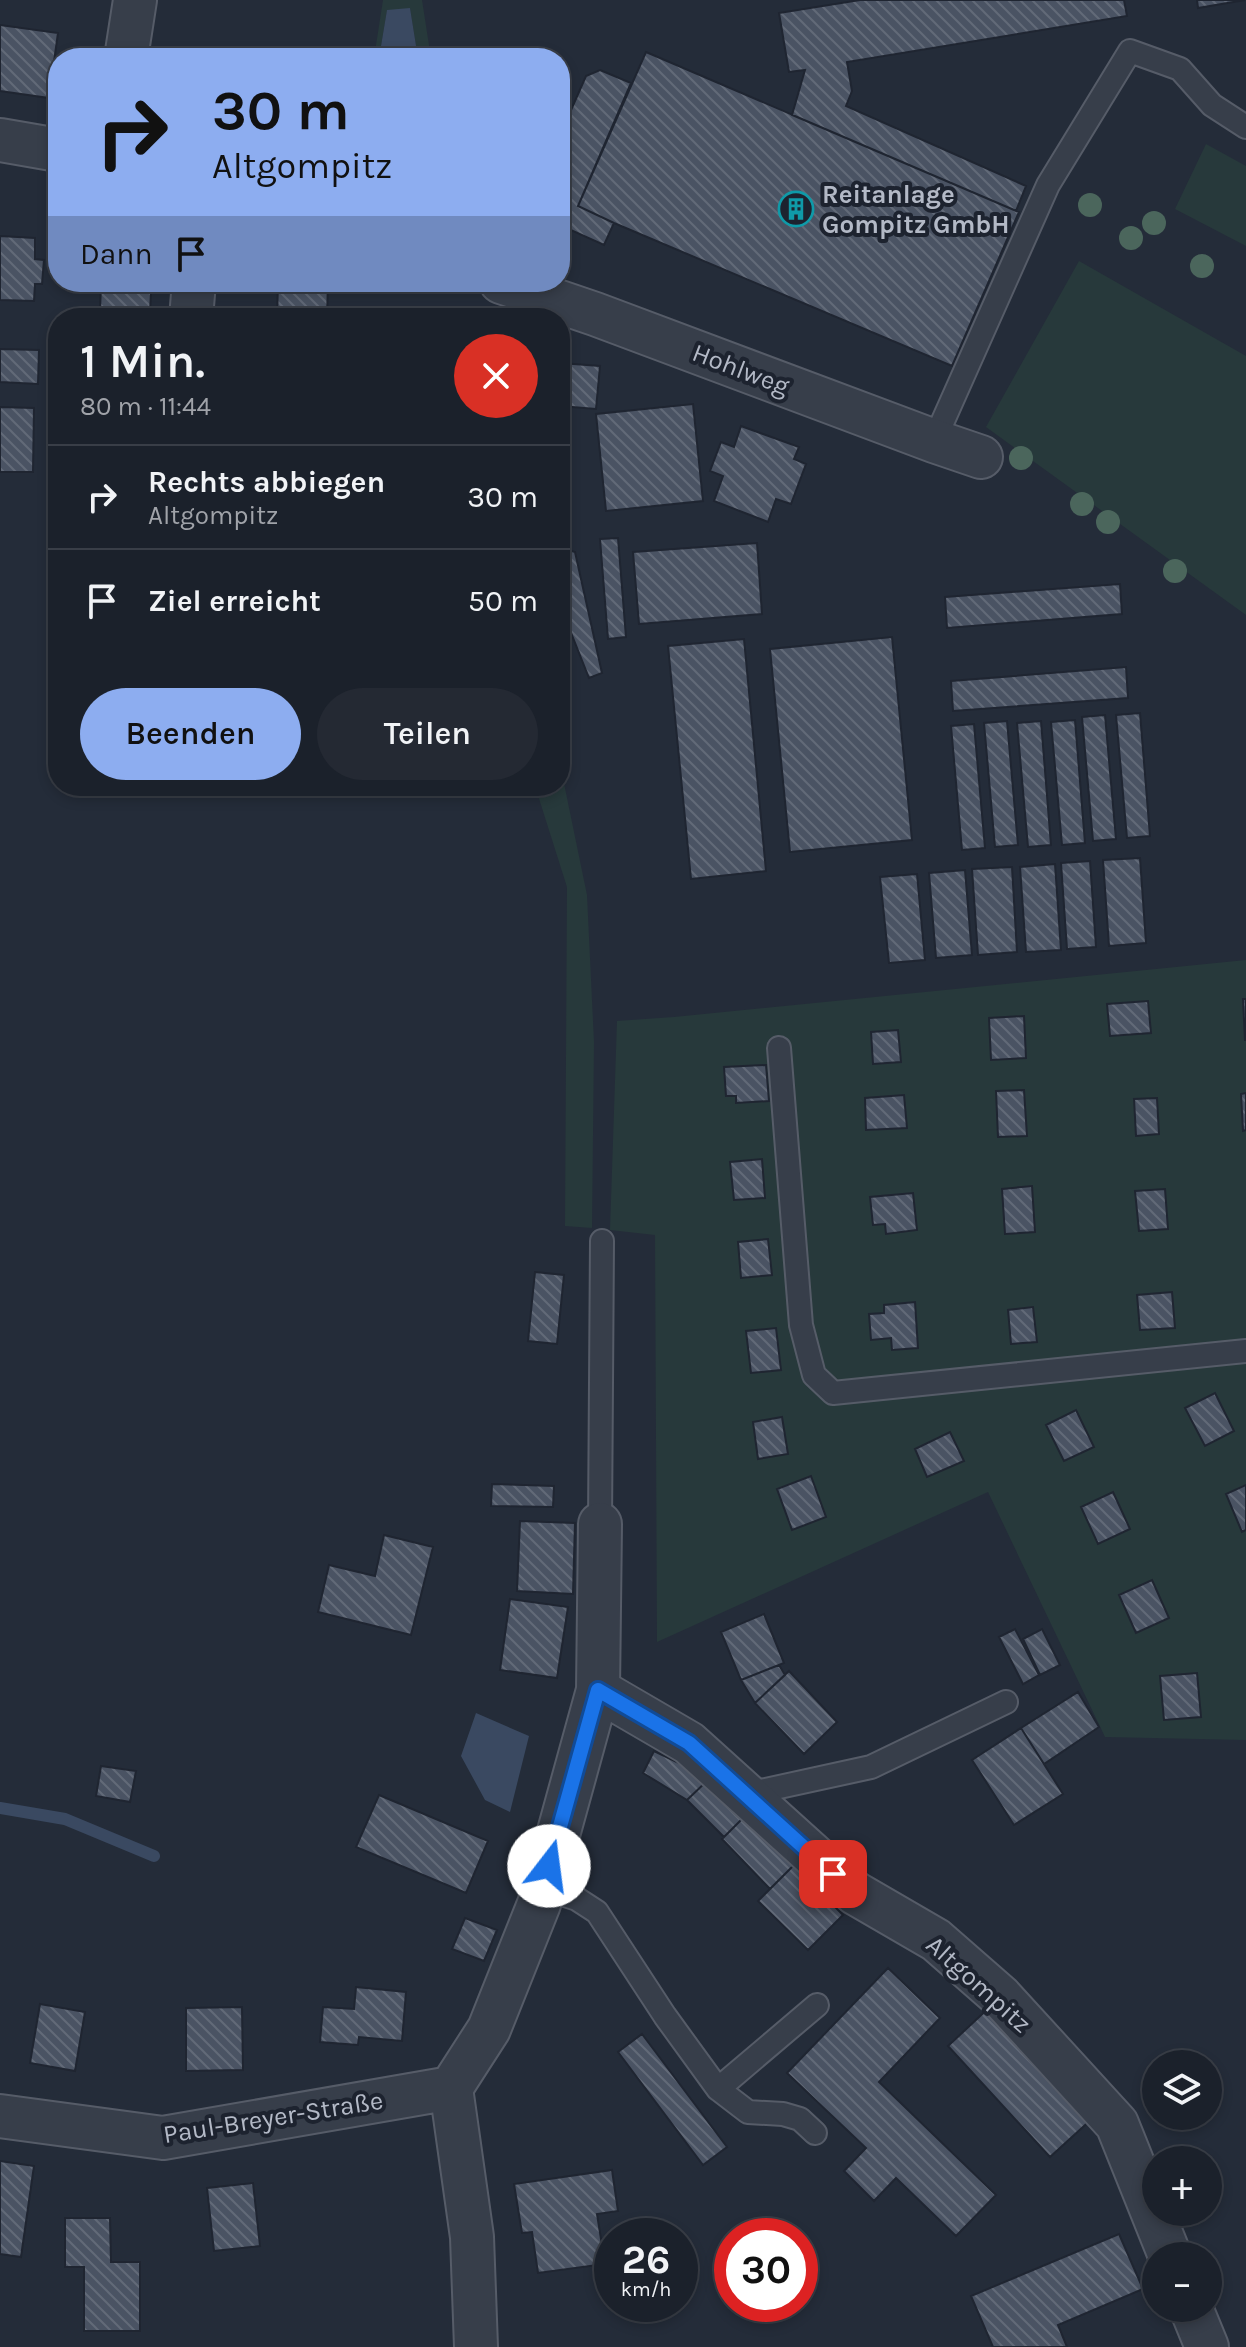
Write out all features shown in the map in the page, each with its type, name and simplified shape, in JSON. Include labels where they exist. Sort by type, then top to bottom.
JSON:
[{"type":"street","points":[[128,48],[135,0]]},
{"type":"street","points":[[0,140],[48,148]]},
{"type":"street","name":"Hohlweg","points":[[530,292],[981,457]]},
{"type":"street","points":[[476,2347],[472,2237],[451,2088],[489,2029],[543,1888],[598,1690],[600,1524]]},
{"type":"street","name":"Altgompitz","points":[[598,1690],[689,1743],[855,1893],[936,1940],[1000,1996],[1117,2124],[1164,2242]]},
{"type":"street","name":"Paul-Breyer-Straße","points":[[0,2116],[163,2138],[451,2088]]},
{"type":"street","points":[[1197,2322],[1207,2347]]},
{"type":"lane","points":[[934,441],[1048,185],[1130,51],[1180,69],[1212,105],[1246,127]]},
{"type":"lane","points":[[779,1048],[801,1325],[814,1375],[833,1393],[1246,1351]]},
{"type":"lane","points":[[600,1524],[602,1241]]},
{"type":"lane","points":[[747,1794],[871,1767],[1006,1702]]},
{"type":"lane","points":[[543,1888],[577,1899],[597,1912],[665,2016],[718,2089],[748,2112],[783,2114],[800,2119],[815,2133]]},
{"type":"lane","points":[[718,2089],[817,2005]]},
{"type":"shaded area","points":[[383,0],[422,0],[429,48],[416,48],[410,9],[387,11],[381,48],[376,48]]},
{"type":"shaded area","points":[[1206,144],[1246,166],[1246,246],[1175,209]]},
{"type":"shaded area","points":[[1079,261],[1246,356],[1246,615],[986,427]]},
{"type":"shaded area","points":[[538,796],[567,796],[587,895],[594,1042],[592,1228],[565,1226],[567,887]]},
{"type":"shaded area","points":[[1246,960],[1246,1740],[1105,1737],[988,1492],[657,1642],[655,1235],[610,1230],[617,1021]]},
{"type":"water","points":[[410,8],[416,48],[381,48],[387,10]]},
{"type":"water","points":[[476,1713],[529,1736],[510,1812],[485,1800],[461,1756]]},
{"type":"building","points":[[860,0],[1124,0],[1127,16],[847,62],[852,91],[846,106],[1026,186],[1016,211],[792,115],[805,70],[789,72],[779,13]]},
{"type":"building","points":[[1197,0],[1245,0],[1198,8]]},
{"type":"building","points":[[0,25],[58,33],[56,48],[48,48],[48,98],[0,91]]},
{"type":"building","name":"Reitanlage Gompitz GmbH","points":[[646,52],[1019,212],[952,366],[578,206]]},
{"type":"building","points":[[600,70],[631,83],[578,206],[614,223],[604,245],[571,230],[570,232],[570,112],[586,76]]},
{"type":"building","points":[[0,236],[35,238],[35,259],[44,260],[42,284],[35,284],[34,301],[0,300]]},
{"type":"building","points":[[101,292],[151,292],[150,308],[100,308]]},
{"type":"building","points":[[278,292],[328,292],[327,308],[277,308]]},
{"type":"building","points":[[0,349],[39,350],[38,384],[0,382]]},
{"type":"building","points":[[570,364],[600,366],[596,409],[570,407]]},
{"type":"building","points":[[693,404],[703,501],[606,511],[596,414]]},
{"type":"building","points":[[0,407],[34,408],[33,472],[0,472]]},
{"type":"building","points":[[741,426],[799,447],[794,459],[806,464],[791,504],[776,499],[768,522],[714,501],[723,476],[710,471],[721,442],[734,447]]},
{"type":"building","points":[[618,538],[626,637],[608,639],[600,539]]},
{"type":"building","points":[[757,543],[762,614],[639,624],[633,552]]},
{"type":"building","points":[[570,550],[575,552],[602,673],[589,678],[570,630]]},
{"type":"building","points":[[1120,584],[1122,614],[947,628],[945,597]]},
{"type":"building","points":[[892,637],[912,840],[790,852],[770,649]]},
{"type":"building","points":[[744,639],[766,871],[691,879],[668,646]]},
{"type":"building","points":[[1126,667],[1128,698],[953,711],[951,681]]},
{"type":"building","points":[[1140,713],[1150,836],[1127,838],[1116,715]]},
{"type":"building","points":[[1105,715],[1116,839],[1093,841],[1082,717]]},
{"type":"building","points":[[1075,720],[1085,843],[1062,845],[1051,722]]},
{"type":"building","points":[[1007,721],[1018,845],[995,847],[984,723]]},
{"type":"building","points":[[1041,721],[1051,845],[1028,847],[1017,723]]},
{"type":"building","points":[[974,724],[985,848],[962,850],[951,726]]},
{"type":"building","points":[[1140,858],[1146,943],[1109,946],[1103,860]]},
{"type":"building","points":[[1090,861],[1096,947],[1067,949],[1061,863]]},
{"type":"building","points":[[1055,864],[1061,950],[1026,952],[1020,867]]},
{"type":"building","points":[[1012,867],[1017,952],[978,955],[972,869]]},
{"type":"building","points":[[965,870],[972,955],[936,958],[929,873]]},
{"type":"building","points":[[917,874],[925,960],[889,963],[880,877]]},
{"type":"building","points":[[1243,999],[1246,999],[1246,1040],[1245,1040]]},
{"type":"building","points":[[1148,1001],[1151,1033],[1110,1036],[1107,1004]]},
{"type":"building","points":[[1024,1016],[1026,1058],[991,1060],[989,1018]]},
{"type":"building","points":[[898,1030],[901,1062],[873,1064],[871,1032]]},
{"type":"building","points":[[766,1065],[769,1101],[736,1103],[736,1096],[726,1096],[724,1067]]},
{"type":"building","points":[[1024,1090],[1027,1136],[998,1137],[996,1091]]},
{"type":"building","points":[[1246,1093],[1246,1130],[1243,1131],[1241,1094]]},
{"type":"building","points":[[904,1095],[907,1128],[866,1130],[865,1098]]},
{"type":"building","points":[[1157,1098],[1159,1134],[1136,1136],[1134,1099]]},
{"type":"building","points":[[762,1159],[765,1198],[734,1200],[730,1162]]},
{"type":"building","points":[[1032,1186],[1035,1232],[1005,1234],[1002,1189]]},
{"type":"building","points":[[1165,1189],[1168,1229],[1139,1231],[1135,1191]]},
{"type":"building","points":[[913,1193],[917,1230],[886,1234],[885,1224],[873,1225],[870,1197]]},
{"type":"building","points":[[768,1239],[772,1275],[741,1278],[738,1242]]},
{"type":"building","points":[[535,1272],[564,1275],[557,1344],[528,1341]]},
{"type":"building","points":[[1172,1292],[1175,1328],[1140,1330],[1137,1295]]},
{"type":"building","points":[[915,1302],[918,1348],[892,1350],[891,1338],[871,1340],[869,1314],[884,1313],[884,1305]]},
{"type":"building","points":[[1033,1307],[1037,1342],[1011,1344],[1008,1310]]},
{"type":"building","points":[[776,1328],[781,1370],[751,1373],[746,1331]]},
{"type":"building","points":[[1215,1393],[1234,1431],[1205,1446],[1185,1408]]},
{"type":"building","points":[[1076,1410],[1094,1447],[1064,1461],[1046,1425]]},
{"type":"building","points":[[782,1417],[788,1454],[758,1459],[753,1422]]},
{"type":"building","points":[[950,1432],[964,1461],[927,1477],[915,1449]]},
{"type":"building","points":[[811,1476],[826,1517],[792,1530],[777,1489]]},
{"type":"building","points":[[492,1484],[554,1486],[553,1507],[491,1506]]},
{"type":"building","points":[[1246,1485],[1246,1530],[1242,1532],[1226,1494]]},
{"type":"building","points":[[1113,1492],[1130,1529],[1098,1544],[1081,1507]]},
{"type":"building","points":[[520,1521],[575,1523],[573,1594],[517,1591]]},
{"type":"building","points":[[384,1535],[433,1547],[411,1635],[318,1612],[329,1565],[375,1576]]},
{"type":"building","points":[[1152,1580],[1169,1618],[1136,1633],[1119,1595]]},
{"type":"building","points":[[510,1599],[568,1607],[557,1678],[500,1670]]},
{"type":"building","points":[[764,1614],[784,1663],[741,1680],[721,1632]]},
{"type":"building","points":[[1015,1629],[1039,1675],[1023,1684],[999,1637]]},
{"type":"building","points":[[1042,1629],[1060,1665],[1040,1675],[1023,1639]]},
{"type":"building","points":[[779,1665],[785,1675],[755,1703],[741,1680]]},
{"type":"building","points":[[789,1671],[837,1722],[804,1754],[755,1703]]},
{"type":"building","points":[[1197,1673],[1201,1717],[1164,1720],[1160,1676]]},
{"type":"building","points":[[1078,1692],[1099,1727],[1044,1764],[1021,1728]]},
{"type":"building","points":[[1021,1728],[1063,1794],[1014,1825],[972,1760]]},
{"type":"building","points":[[654,1751],[710,1778],[687,1800],[643,1773]]},
{"type":"building","points":[[101,1766],[136,1771],[130,1802],[96,1796]]},
{"type":"building","points":[[710,1778],[746,1815],[724,1837],[687,1800]]},
{"type":"building","points":[[379,1795],[488,1841],[466,1893],[356,1847]]},
{"type":"building","points":[[746,1815],[794,1865],[770,1889],[722,1839]]},
{"type":"building","points":[[794,1865],[843,1915],[808,1950],[758,1901]]},
{"type":"building","points":[[465,1918],[497,1930],[484,1961],[452,1949]]},
{"type":"building","points":[[888,1968],[940,2018],[879,2082],[996,2195],[956,2236],[896,2178],[874,2201],[844,2171],[866,2148],[787,2073]]},
{"type":"building","points":[[356,1987],[406,1992],[402,2041],[359,2037],[358,2045],[320,2042],[323,2007],[354,2009]]},
{"type":"building","points":[[40,2004],[85,2012],[75,2071],[30,2063]]},
{"type":"building","points":[[992,2005],[1095,2116],[1050,2157],[948,2046]]},
{"type":"building","points":[[242,2007],[243,2070],[186,2071],[186,2008]]},
{"type":"building","points":[[642,2034],[727,2147],[703,2165],[618,2052]]},
{"type":"building","points":[[0,2161],[34,2166],[21,2257],[0,2254]]},
{"type":"building","points":[[612,2170],[618,2211],[597,2214],[598,2218],[594,2218],[594,2265],[538,2273],[532,2232],[522,2233],[514,2184]]},
{"type":"building","points":[[253,2183],[260,2246],[214,2251],[207,2188]]},
{"type":"building","points":[[65,2218],[110,2218],[111,2262],[140,2262],[140,2331],[84,2331],[84,2267],[65,2267]]},
{"type":"building","points":[[1119,2234],[1142,2287],[1142,2289],[1058,2325],[1067,2347],[993,2347],[971,2296]]},
{"type":"waterway","points":[[0,1808],[65,1819],[154,1856]]},
{"type":"place","name":"Reitanlage Gompitz GmbH","points":[[796,209]]},
{"type":"route","points":[[549,1866],[598,1690],[689,1743],[833,1874]]}]
